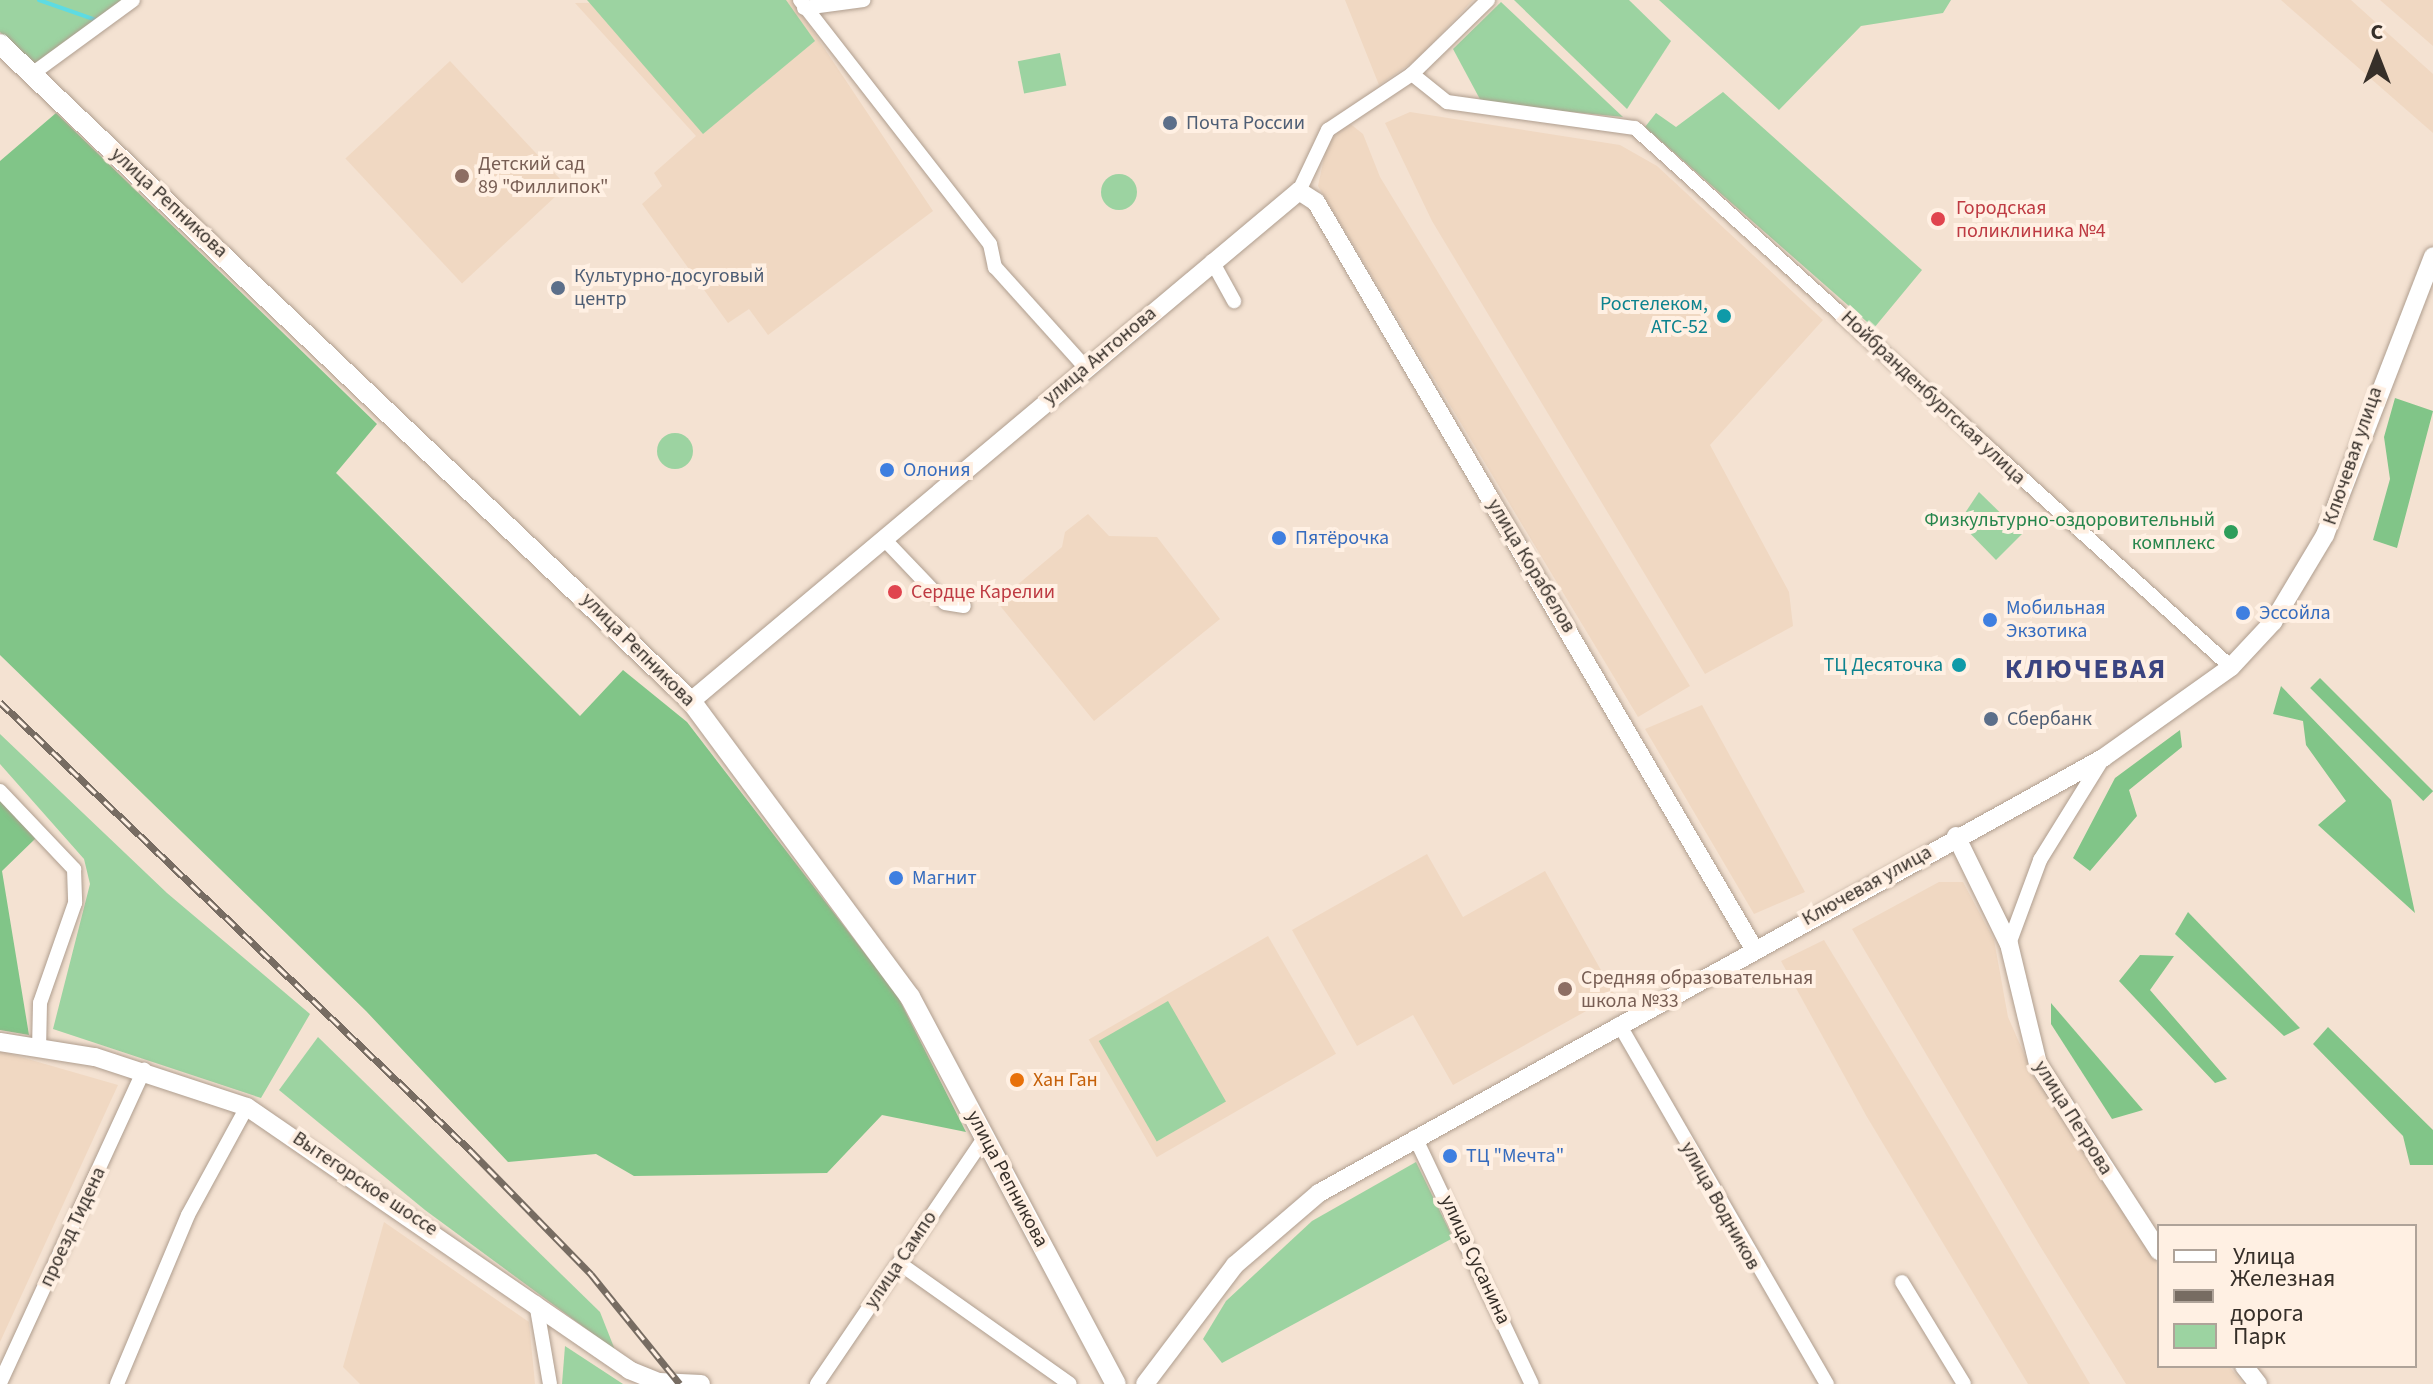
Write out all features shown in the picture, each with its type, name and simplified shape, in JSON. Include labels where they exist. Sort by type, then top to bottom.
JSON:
[{"type":"main road","name":"улица Репникова","points":[[0,44],[691,701],[869,933],[985,1137],[1116,1384]]},
{"type":"main road","name":"улица Антонова","points":[[691,701],[1299,191]]},
{"type":"main road","name":"улица Корабелов","points":[[1299,191],[1316,202],[1754,949]]},
{"type":"main road","name":"Ключевая улица","points":[[1145,1384],[1271,1228],[1415,1137],[1956,836],[2103,758],[2231,667],[2273,622],[2325,535],[2433,256]]},
{"type":"main road","name":"улица Петрова","points":[[1956,836],[2009,944],[2038,1064],[2157,1248]]},
{"type":"main road","name":"Вытегорское шоссе","points":[[0,1042],[144,1070],[247,1107],[536,1303],[629,1370],[659,1382],[701,1384]]},
{"type":"main road","points":[[2246,1368],[2258,1384]]},
{"type":"street","points":[[32,74],[133,0]]},
{"type":"street","points":[[802,4],[863,0]]},
{"type":"street","name":"улица Антонова","points":[[1299,191],[1328,130],[1412,74],[1488,0]]},
{"type":"street","points":[[802,4],[990,244],[995,267],[1086,368]]},
{"type":"street","name":"Нойбранденбургская улица","points":[[1412,74],[1447,102],[1635,128],[2231,667]]},
{"type":"street","points":[[1212,261],[1234,301]]},
{"type":"street","points":[[884,539],[945,603],[964,606]]},
{"type":"street","points":[[2009,944],[2033,874],[2103,758]]},
{"type":"street","points":[[0,791],[74,869],[75,903],[40,1003],[39,1049]]},
{"type":"street","name":"улица Водников","points":[[1619,1024],[1827,1384]]},
{"type":"street","name":"проезд Тидена","points":[[0,1383],[144,1070]]},
{"type":"street","points":[[117,1384],[188,1215],[247,1107]]},
{"type":"street","name":"улица Сампо","points":[[817,1384],[985,1137]]},
{"type":"street","name":"улица Сусанина","points":[[1415,1137],[1532,1384]]},
{"type":"street","points":[[899,1263],[1070,1384]]},
{"type":"street","points":[[1902,1282],[1964,1384]]},
{"type":"street","points":[[536,1303],[550,1384]]},
{"type":"shaded area","points":[[792,0],[933,211],[768,335],[749,309],[728,323],[642,204],[662,186],[654,173],[696,136],[575,3]]},
{"type":"shaded area","points":[[1345,0],[1473,0],[1417,59],[1379,85]]},
{"type":"shaded area","points":[[2281,0],[2351,0],[2433,74],[2433,133]]},
{"type":"shaded area","points":[[2380,0],[2433,0],[2433,46]]},
{"type":"shaded area","points":[[450,61],[567,186],[462,284],[345,159]]},
{"type":"shaded area","points":[[1410,112],[1620,145],[1657,166],[1823,320],[1710,445],[1789,592],[1793,626],[1705,674],[1432,221],[1385,123]]},
{"type":"shaded area","points":[[1348,122],[1363,134],[1380,177],[1690,686],[1638,717],[1318,186],[1327,144]]},
{"type":"shaded area","points":[[1088,514],[1109,536],[1157,537],[1220,619],[1094,721],[997,602],[1062,547],[1065,532]]},
{"type":"shaded area","points":[[1702,705],[1805,892],[1754,914],[1645,729]]},
{"type":"shaded area","points":[[1427,854],[1463,917],[1545,871],[1615,995],[1453,1085],[1413,1015],[1357,1046],[1292,930]]},
{"type":"shaded area","points":[[1939,882],[1963,882],[1994,940],[2008,1017],[2033,1074],[2157,1263],[2157,1368],[2231,1368],[2243,1384],[2126,1384],[2040,1246],[1852,929]]},
{"type":"shaded area","points":[[1268,936],[1336,1054],[1157,1157],[1089,1040]]},
{"type":"shaded area","points":[[1824,940],[2090,1384],[2028,1384],[1867,1117],[1781,961]]},
{"type":"shaded area","points":[[0,1051],[118,1085],[0,1342]]},
{"type":"shaded area","points":[[384,1222],[529,1322],[535,1384],[360,1384],[343,1367]]},
{"type":"green space","points":[[0,0],[123,0],[35,65],[0,32]]},
{"type":"green space","points":[[587,0],[786,0],[815,41],[703,134]]},
{"type":"green space","points":[[1514,0],[1629,0],[1671,41],[1627,109]]},
{"type":"green space","points":[[1659,0],[1951,0],[1943,13],[1861,26],[1779,110]]},
{"type":"green space","points":[[1501,2],[1623,117],[1482,103],[1453,49]]},
{"type":"green space","points":[[1060,53],[1066,85],[1024,94],[1018,61]]},
{"type":"green space","points":[[1723,92],[1922,270],[1874,328],[1645,127],[1656,113],[1676,127]]},
{"type":"green space","points":[[56,113],[377,424],[336,473],[580,716],[623,670],[687,722],[897,995],[966,1132],[882,1115],[827,1173],[634,1176],[596,1154],[508,1162],[366,1011],[0,655],[0,161]]},
{"type":"green space","points":[[1119,174],[1131,180],[1137,192],[1131,204],[1119,210],[1107,204],[1101,192],[1107,180]]},
{"type":"green space","points":[[2395,398],[2433,411],[2397,548],[2373,540],[2390,479],[2384,437]]},
{"type":"green space","points":[[675,433],[688,438],[693,451],[688,464],[675,469],[662,464],[657,451],[662,438]]},
{"type":"green space","points":[[1979,492],[2022,534],[1996,560],[1959,522]]},
{"type":"green space","points":[[2320,678],[2433,791],[2423,801],[2310,688]]},
{"type":"green space","points":[[2281,686],[2391,800],[2415,913],[2318,825],[2346,801],[2306,745],[2303,721],[2273,714]]},
{"type":"green space","points":[[2180,730],[2182,747],[2129,790],[2137,816],[2090,871],[2073,858],[2115,778]]},
{"type":"green space","points":[[0,734],[167,893],[310,1014],[261,1098],[53,1029],[90,884],[84,859],[0,764]]},
{"type":"green space","points":[[0,787],[37,837],[2,871],[29,1035],[0,1030]]},
{"type":"green space","points":[[2188,912],[2300,1028],[2284,1036],[2175,934]]},
{"type":"green space","points":[[2140,955],[2174,956],[2150,990],[2227,1079],[2215,1083],[2119,981]]},
{"type":"green space","points":[[1168,1001],[1226,1101],[1157,1141],[1099,1041]]},
{"type":"green space","points":[[2051,1003],[2143,1110],[2112,1119],[2051,1024]]},
{"type":"green space","points":[[2328,1027],[2433,1130],[2433,1165],[2410,1165],[2403,1136],[2313,1044]]},
{"type":"green space","points":[[318,1037],[600,1312],[615,1350],[425,1210],[279,1090]]},
{"type":"green space","points":[[1416,1162],[1453,1238],[1222,1363],[1203,1339],[1226,1301],[1312,1221]]},
{"type":"green space","points":[[565,1346],[623,1384],[562,1384]]},
{"type":"waterway","points":[[39,0],[96,20]]},
{"type":"railway","points":[[0,702],[471,1151],[591,1274],[680,1384]]},
{"type":"place","name":"Почта России","points":[[1170,123]]},
{"type":"place","name":"Детский сад 89 \"Филлипок\"","points":[[462,176]]},
{"type":"place","name":"Городская поликлиника №4","points":[[1938,219]]},
{"type":"place","name":"Культурно-досуговый центр","points":[[558,288]]},
{"type":"place","name":"Ростелеком, АТС-52","points":[[1724,316]]},
{"type":"place","name":"Олония","points":[[887,470]]},
{"type":"place","name":"Физкультурно-оздоровительный комплекс","points":[[2231,532]]},
{"type":"place","name":"Пятёрочка","points":[[1279,538]]},
{"type":"place","name":"Сердце Карелии","points":[[895,592]]},
{"type":"place","name":"Эссойла","points":[[2243,613]]},
{"type":"place","name":"Мобильная Экзотика","points":[[1990,620]]},
{"type":"place","name":"ТЦ Десяточка","points":[[1959,665]]},
{"type":"place","name":"Сбербанк","points":[[1991,719]]},
{"type":"place","name":"Магнит","points":[[896,878]]},
{"type":"place","name":"Средняя образовательная школа №33","points":[[1565,989]]},
{"type":"place","name":"Хан Ган","points":[[1017,1080]]},
{"type":"place","name":"ТЦ \"Мечта\"","points":[[1450,1156]]},
{"type":"district","name":"КЛЮЧЕВАЯ","points":[[2086,669]]}]
